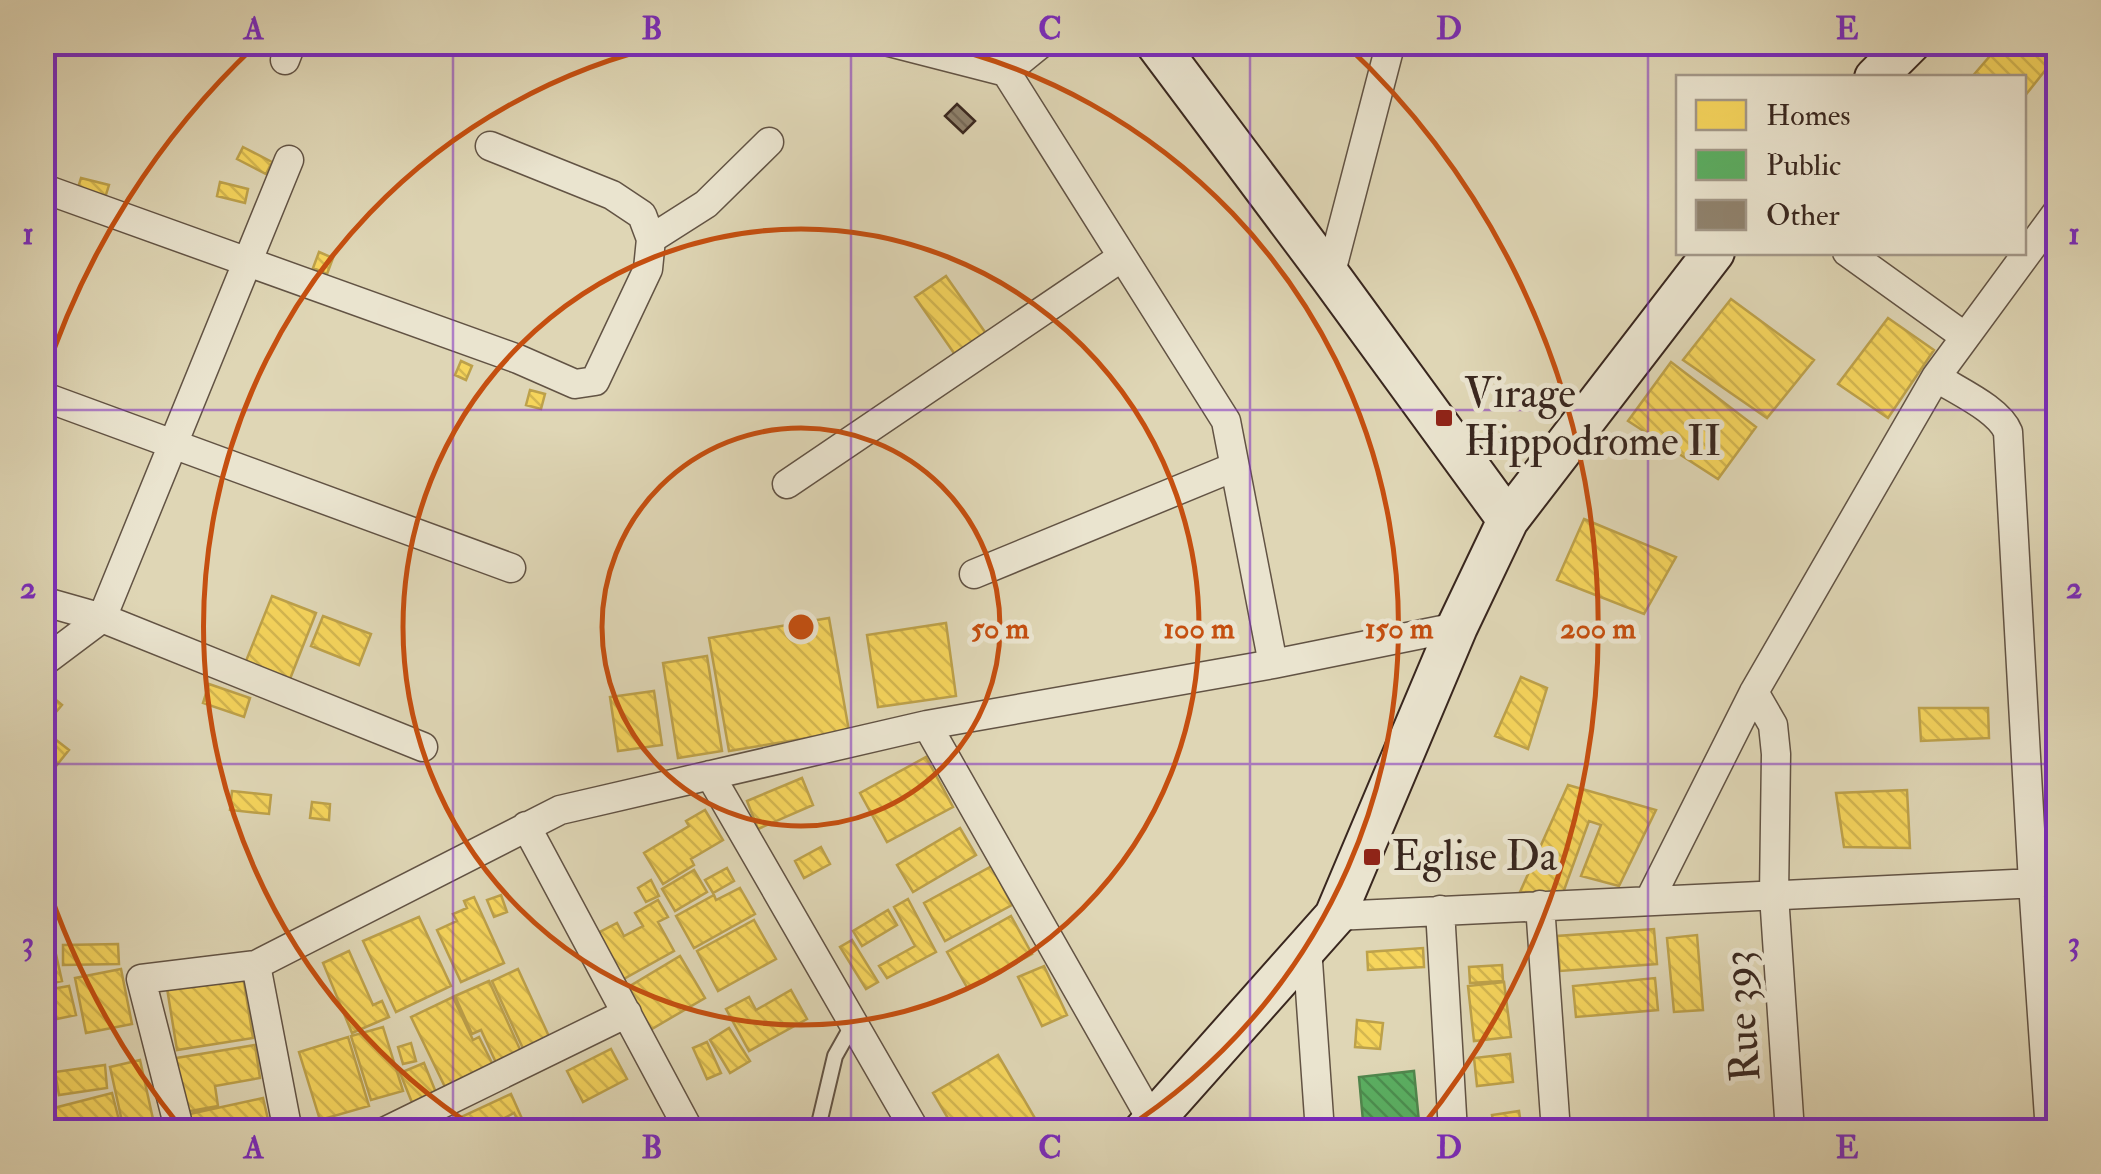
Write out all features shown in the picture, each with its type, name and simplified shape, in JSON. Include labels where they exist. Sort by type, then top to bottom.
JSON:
[{"type":"street","points":[[888,42],[1006,72],[1226,421],[1272,664]]},
{"type":"street","points":[[1006,72],[1043,42]]},
{"type":"street","points":[[1155,42],[1508,520]]},
{"type":"street","points":[[1330,276],[1391,42]]},
{"type":"street","points":[[1878,75],[1910,42]]},
{"type":"street","points":[[651,239],[706,204],[769,142]]},
{"type":"street","points":[[42,188],[575,384],[595,381],[648,269],[651,239],[642,215],[612,195],[490,146]]},
{"type":"street","points":[[42,663],[102,618],[289,160]]},
{"type":"street","points":[[2026,253],[2058,210]]},
{"type":"street","points":[[927,725],[1150,1128],[1335,916],[1457,626],[1508,520],[1712,255]]},
{"type":"street","points":[[1851,255],[1964,336]]},
{"type":"street","points":[[1648,900],[1754,692],[1936,377],[2024,255]]},
{"type":"street","points":[[787,484],[1122,258]]},
{"type":"street","points":[[1936,377],[2004,421],[2008,432],[2046,883],[2050,1132]]},
{"type":"street","points":[[42,396],[511,568]]},
{"type":"street","points":[[974,574],[1234,467]]},
{"type":"street","points":[[42,601],[102,618],[423,747]]},
{"type":"street","points":[[180,1132],[141,979],[256,964],[560,810],[927,725],[1272,664],[1457,626]]},
{"type":"street","name":"Rue 393","points":[[1754,692],[1774,726],[1774,895],[1790,1132]]},
{"type":"street","points":[[710,775],[916,1132]]},
{"type":"street","points":[[526,826],[690,1132]]},
{"type":"street","points":[[1335,916],[2046,883]]},
{"type":"street","points":[[1540,906],[1556,1132]]},
{"type":"street","points":[[1440,910],[1453,1132]]},
{"type":"street","points":[[1307,947],[1320,1132]]},
{"type":"street","points":[[256,964],[288,1132]]},
{"type":"street","points":[[384,1132],[627,1014]]},
{"type":"lane","points":[[818,1132],[836,1056],[853,1023]]},
{"type":"building: Homes","points":[[956,42],[1028,42],[1014,56]]},
{"type":"building: Homes","points":[[2002,42],[2036,42],[2055,58],[2026,94],[2026,75],[1974,75]]},
{"type":"building: Homes","points":[[243,147],[272,162],[266,174],[237,159]]},
{"type":"building: Homes","points":[[81,178],[109,185],[104,201],[76,194]]},
{"type":"building: Homes","points":[[220,182],[248,189],[245,203],[217,196]]},
{"type":"building: Homes","points":[[319,252],[333,258],[327,274],[313,268]]},
{"type":"building: Homes","points":[[946,276],[987,335],[956,356],[915,297]]},
{"type":"building: Homes","points":[[1731,299],[1814,360],[1767,418],[1683,360]]},
{"type":"building: Homes","points":[[1888,318],[1934,350],[1888,418],[1838,384]]},
{"type":"building: Homes","points":[[461,361],[472,366],[466,380],[455,375]]},
{"type":"building: Homes","points":[[1671,362],[1756,427],[1718,479],[1628,421]]},
{"type":"building: Homes","points":[[530,390],[545,394],[541,409],[526,405]]},
{"type":"building: Homes","points":[[1584,519],[1676,557],[1644,614],[1557,580]]},
{"type":"building: Homes","points":[[272,596],[316,613],[286,689],[242,671]]},
{"type":"building: Homes","points":[[323,616],[371,634],[359,665],[311,646]]},
{"type":"building: Homes","points":[[829,618],[849,731],[729,751],[709,638]]},
{"type":"building: Homes","points":[[946,623],[956,696],[878,707],[867,635]]},
{"type":"building: Homes","points":[[707,656],[722,751],[678,758],[663,663]]},
{"type":"building: Homes","points":[[1521,677],[1547,688],[1528,749],[1495,736]]},
{"type":"building: Homes","points":[[209,684],[250,698],[244,717],[203,703]]},
{"type":"building: Homes","points":[[654,691],[662,745],[618,751],[610,697]]},
{"type":"building: Homes","points":[[50,695],[62,705],[45,725],[42,704]]},
{"type":"building: Homes","points":[[1919,708],[1988,708],[1989,738],[1921,741]]},
{"type":"building: Homes","points":[[42,729],[69,750],[48,776],[42,772]]},
{"type":"building: Homes","points":[[926,757],[953,807],[887,842],[860,793]]},
{"type":"building: Homes","points":[[802,778],[813,805],[758,829],[747,801]]},
{"type":"building: Homes","points":[[1568,785],[1656,810],[1619,886],[1581,876],[1601,825],[1589,821],[1563,893],[1520,892]]},
{"type":"building: Homes","points":[[1907,790],[1910,848],[1844,847],[1836,793]]},
{"type":"building: Homes","points":[[232,791],[271,795],[269,814],[230,810]]},
{"type":"building: Homes","points":[[312,802],[330,804],[329,820],[310,818]]},
{"type":"building: Homes","points":[[705,810],[723,840],[691,859],[694,865],[663,884],[644,853],[689,826],[686,821]]},
{"type":"building: Homes","points":[[960,828],[976,855],[913,892],[897,865]]},
{"type":"building: Homes","points":[[821,847],[830,864],[804,878],[795,861]]},
{"type":"building: Homes","points":[[992,866],[1012,905],[945,941],[924,903]]},
{"type":"building: Homes","points":[[727,868],[734,881],[713,893],[705,880]]},
{"type":"building: Homes","points":[[694,870],[707,892],[675,911],[662,889]]},
{"type":"building: Homes","points":[[651,880],[659,896],[646,902],[638,888]]},
{"type":"building: Homes","points":[[740,888],[755,914],[694,948],[676,916],[714,895],[716,900]]},
{"type":"building: Homes","points":[[501,895],[507,912],[494,917],[487,900]]},
{"type":"building: Homes","points":[[474,897],[504,963],[461,982],[437,930],[457,921],[453,914],[467,908],[464,901]]},
{"type":"building: Homes","points":[[908,899],[936,952],[887,978],[879,966],[915,946],[894,907]]},
{"type":"building: Homes","points":[[658,900],[668,917],[658,922],[674,951],[620,981],[594,935],[617,923],[624,936],[643,926],[635,913]]},
{"type":"building: Homes","points":[[888,910],[897,925],[862,946],[853,931]]},
{"type":"building: Homes","points":[[1011,916],[1032,954],[968,989],[947,952]]},
{"type":"building: Homes","points":[[419,917],[451,986],[396,1012],[363,941]]},
{"type":"building: Homes","points":[[754,920],[776,959],[718,991],[697,951]]},
{"type":"building: Homes","points":[[1654,929],[1657,964],[1560,971],[1557,936]]},
{"type":"building: Homes","points":[[1697,935],[1703,1010],[1674,1012],[1667,938]]},
{"type":"building: Homes","points":[[852,940],[878,982],[866,989],[840,947]]},
{"type":"building: Homes","points":[[118,944],[119,964],[63,965],[63,945]]},
{"type":"building: Homes","points":[[1423,948],[1424,967],[1368,970],[1367,952]]},
{"type":"building: Homes","points":[[55,950],[62,981],[48,984],[42,953]]},
{"type":"building: Homes","points":[[349,951],[373,1005],[382,1001],[389,1017],[352,1033],[323,963]]},
{"type":"building: Homes","points":[[680,956],[705,998],[645,1033],[620,992]]},
{"type":"building: Homes","points":[[1502,965],[1503,981],[1470,983],[1469,967]]},
{"type":"building: Homes","points":[[1044,966],[1067,1015],[1042,1026],[1018,977]]},
{"type":"building: Homes","points":[[121,969],[132,1024],[86,1033],[75,978]]},
{"type":"building: Homes","points":[[518,969],[552,1043],[526,1055],[492,981]]},
{"type":"building: Homes","points":[[242,970],[253,1038],[177,1050],[166,982]]},
{"type":"building: Homes","points":[[1655,978],[1658,1010],[1576,1017],[1573,986]]},
{"type":"building: Homes","points":[[489,981],[523,1056],[498,1067],[481,1030],[472,1034],[455,996]]},
{"type":"building: Homes","points":[[1504,982],[1511,1037],[1474,1041],[1468,986]]},
{"type":"building: Homes","points":[[69,986],[76,1015],[52,1020],[46,990]]},
{"type":"building: Homes","points":[[791,990],[807,1019],[749,1051],[726,1009],[749,997],[756,1010]]},
{"type":"building: Homes","points":[[453,997],[473,1040],[479,1037],[496,1071],[448,1093],[411,1017]]},
{"type":"building: Homes","points":[[1357,1020],[1383,1023],[1380,1049],[1355,1047]]},
{"type":"building: Homes","points":[[383,1027],[403,1091],[371,1100],[351,1036]]},
{"type":"building: Homes","points":[[729,1028],[750,1061],[730,1073],[710,1040]]},
{"type":"building: Homes","points":[[348,1037],[369,1106],[320,1120],[299,1052]]},
{"type":"building: Homes","points":[[707,1042],[721,1073],[707,1079],[693,1048]]},
{"type":"building: Homes","points":[[411,1043],[416,1061],[403,1064],[398,1047]]},
{"type":"building: Homes","points":[[255,1045],[260,1078],[215,1086],[218,1106],[185,1112],[176,1058]]},
{"type":"building: Homes","points":[[611,1049],[627,1079],[583,1102],[567,1071]]},
{"type":"building: Homes","points":[[1510,1054],[1513,1082],[1477,1086],[1474,1058]]},
{"type":"building: Homes","points":[[998,1055],[1043,1132],[956,1132],[933,1093]]},
{"type":"building: Homes","points":[[140,1060],[153,1119],[123,1126],[110,1067]]},
{"type":"building: Homes","points":[[424,1063],[437,1095],[413,1105],[400,1073]]},
{"type":"building: Homes","points":[[105,1065],[107,1088],[59,1095],[55,1072]]},
{"type":"building: Homes","points":[[112,1093],[120,1124],[91,1132],[60,1132],[54,1108]]},
{"type":"building: Homes","points":[[511,1094],[528,1132],[524,1132],[514,1113],[495,1123],[500,1132],[468,1132],[461,1117]]},
{"type":"building: Homes","points":[[263,1098],[271,1132],[247,1132],[245,1125],[219,1132],[189,1132],[185,1115]]},
{"type":"building: Homes","points":[[1519,1111],[1522,1132],[1495,1132],[1492,1115]]},
{"type":"building: Public","points":[[1414,1071],[1420,1132],[1364,1132],[1359,1077]]},
{"type":"building: Other","points":[[957,104],[975,121],[963,133],[945,116]]},
{"type":"place","name":"Virage Hippodrome II","points":[[1444,418]]},
{"type":"place","name":"Eglise Da","points":[[1372,857]]}]
